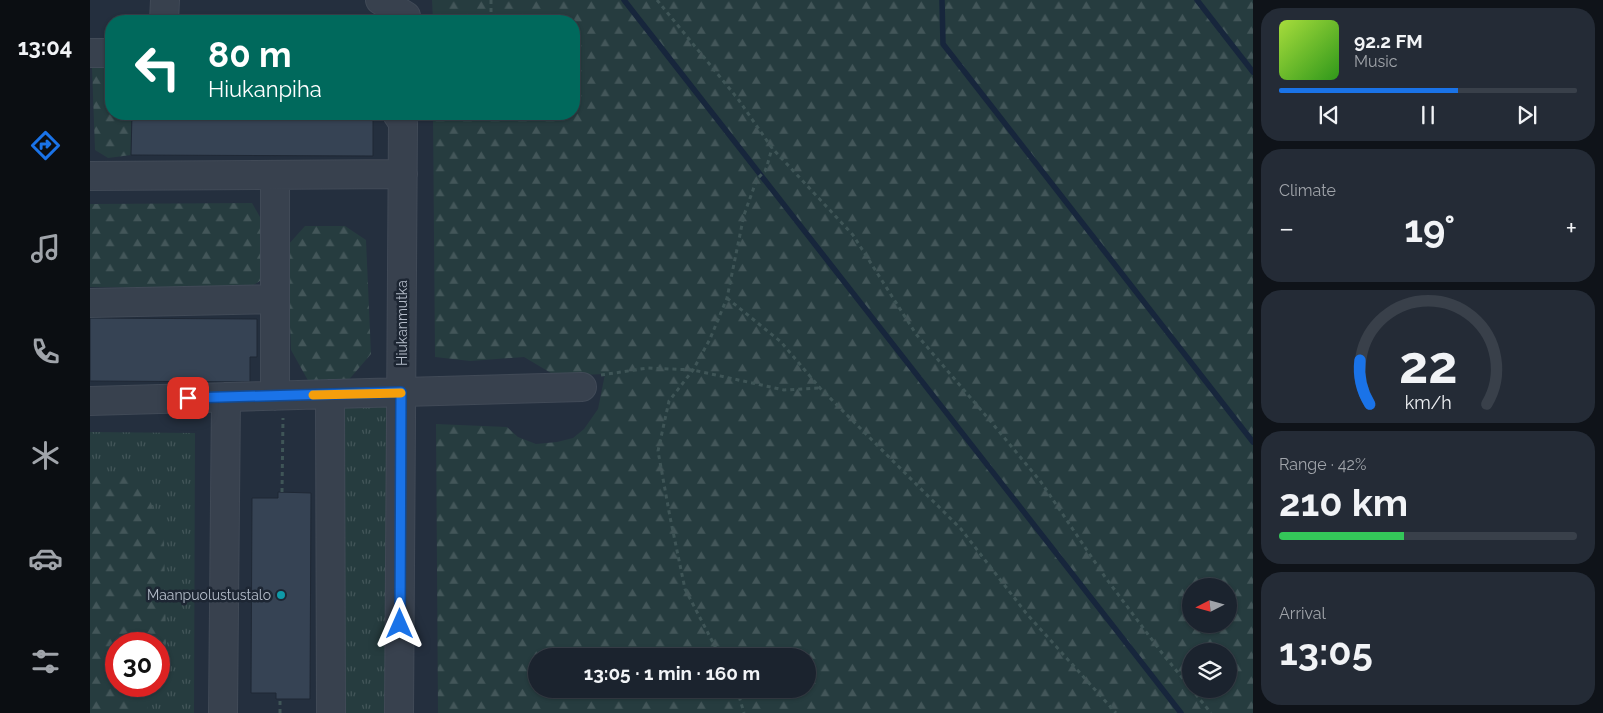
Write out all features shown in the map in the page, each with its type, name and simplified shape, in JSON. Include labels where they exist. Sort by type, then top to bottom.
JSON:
[{"type":"street","points":[[164,15],[165,0]]},
{"type":"street","points":[[380,0],[406,12]]},
{"type":"street","points":[[90,53],[105,53]]},
{"type":"street","name":"Hiukanmutka","points":[[399,713],[403,174],[401,120]]},
{"type":"street","points":[[90,176],[403,174]]},
{"type":"street","points":[[275,175],[275,299],[279,395]]},
{"type":"street","points":[[90,303],[275,299]]},
{"type":"street","points":[[90,400],[401,392],[589,382]]},
{"type":"street","points":[[330,394],[331,713]]},
{"type":"street","points":[[223,713],[226,397]]},
{"type":"path","points":[[491,0],[491,15]]},
{"type":"path","points":[[657,0],[738,99],[772,148],[853,235],[916,334],[1041,482],[1105,577],[1162,653],[1211,713]]},
{"type":"path","points":[[716,648],[686,589],[658,451],[669,401],[693,370],[710,340],[727,298],[744,216],[757,179],[765,171],[772,148]]},
{"type":"path","points":[[727,298],[781,342],[820,388],[961,529],[1026,613],[1116,713]]},
{"type":"path","points":[[589,382],[648,368],[693,370],[784,390],[820,388]]},
{"type":"path","points":[[279,395],[282,492]]},
{"type":"path","points":[[739,698],[744,713]]},
{"type":"path","points":[[280,699],[280,713]]},
{"type":"green space","points":[[432,0],[1253,0],[1253,713],[438,713],[436,424],[507,427],[518,437],[536,444],[573,438],[584,429],[598,409],[605,374],[556,376],[524,357],[470,361],[435,357],[433,120],[580,120],[580,15],[433,15]]},
{"type":"green space","points":[[99,59],[105,60],[105,120],[132,120],[131,155],[108,158],[95,150],[92,68]]},
{"type":"green space","points":[[252,203],[264,224],[263,279],[247,289],[90,287],[90,204]]},
{"type":"green space","points":[[305,226],[345,226],[366,240],[371,354],[346,383],[310,384],[291,350],[287,246]]},
{"type":"green space","points":[[346,403],[391,405],[390,713],[340,713],[342,411]]},
{"type":"green space","points":[[90,432],[195,433],[194,713],[90,713]]},
{"type":"green space","points":[[90,473],[141,476],[164,538],[166,632],[105,632],[105,697],[151,697],[147,709],[90,709]]},
{"type":"building","points":[[132,120],[373,120],[373,156],[131,155]]},
{"type":"building","points":[[90,318],[257,319],[257,357],[250,357],[250,382],[90,381]]},
{"type":"building","name":"Maanpuolustustalo","points":[[278,492],[311,493],[310,699],[276,699],[276,693],[251,693],[252,498],[278,498]]},
{"type":"waterway","points":[[624,0],[1181,713]]},
{"type":"waterway","points":[[942,0],[943,44],[1253,442]]},
{"type":"waterway","points":[[1197,0],[1253,72]]},
{"type":"slow traffic","points":[[313,395],[401,393]]},
{"type":"place","name":"Maanpuolustustalo","points":[[281,595]]},
{"type":"route","points":[[188,398],[401,392],[400,624]]}]
